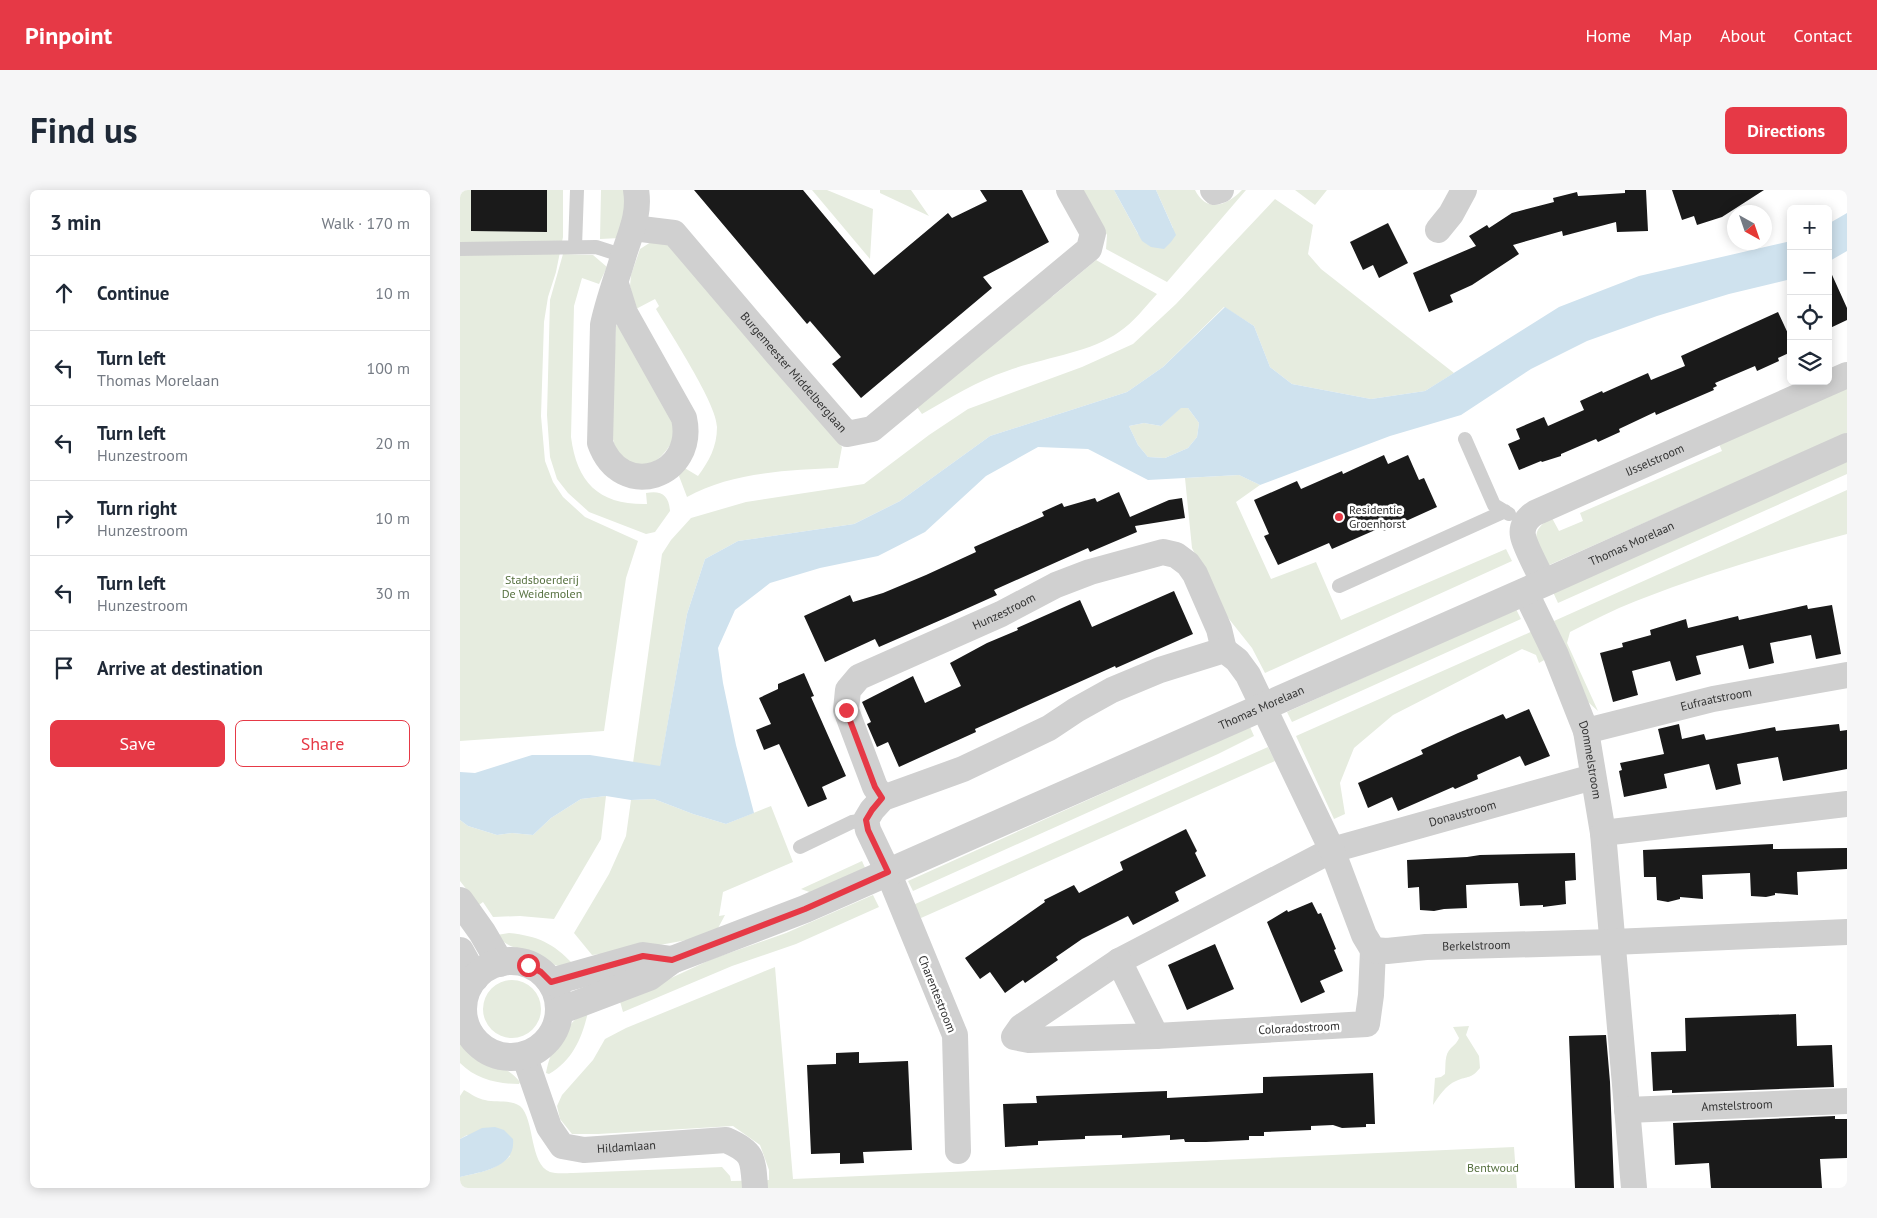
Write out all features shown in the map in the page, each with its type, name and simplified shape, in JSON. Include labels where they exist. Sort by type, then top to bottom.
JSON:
[{"type":"street","points":[[616,284],[625,313],[684,418],[686,430],[685,445],[676,460],[664,471],[649,476],[623,473],[611,464],[604,454],[600,442],[603,325],[639,204],[636,190]]},
{"type":"street","name":"Burgemeester Middelberglaan","points":[[633,228],[674,233],[847,434],[872,430],[1088,249],[1093,233],[1069,190]]},
{"type":"street","points":[[1213,190],[1215,192],[1221,190]]},
{"type":"street","points":[[1438,230],[1451,214],[1464,190]]},
{"type":"street","name":"IJsselstroom","points":[[1514,518],[1528,518],[1535,513],[1847,375]]},
{"type":"street","name":"Thomas Morelaan","points":[[559,1011],[649,977],[672,960],[805,909],[1535,587],[1847,447]]},
{"type":"street","points":[[1514,518],[1523,536],[1535,587]]},
{"type":"street","name":"Hunzestroom","points":[[882,798],[875,787],[846,710],[848,690],[859,677],[1002,614],[1056,586],[1090,572],[1139,558],[1163,552],[1176,555],[1188,564],[1194,574],[1219,629],[1224,650]]},
{"type":"street","name":"Dommelstroom","points":[[1535,587],[1556,655],[1586,731],[1603,833],[1613,942]]},
{"type":"street","points":[[888,872],[868,830],[866,820],[882,798],[963,769],[1041,732],[1112,690],[1160,670],[1224,650],[1237,660],[1248,675],[1264,707],[1332,850],[1364,935],[1373,950]]},
{"type":"street","name":"Eufraatstroom","points":[[1586,731],[1713,699],[1847,675]]},
{"type":"street","name":"Donaustroom","points":[[1332,850],[1593,777]]},
{"type":"street","points":[[1603,833],[1847,804]]},
{"type":"street","name":"Coloradostroom","points":[[1332,850],[1120,961],[1021,1027],[1014,1037],[1029,1040],[1156,1036],[1367,1024],[1373,950]]},
{"type":"street","name":"Charentestroom","points":[[888,872],[955,1035],[958,1151]]},
{"type":"street","points":[[460,901],[482,932],[500,963]]},
{"type":"street","name":"Berkelstroom","points":[[1373,950],[1387,951],[1426,947],[1613,942],[1847,932]]},
{"type":"street","points":[[1613,942],[1634,1188]]},
{"type":"street","points":[[460,950],[475,978]]},
{"type":"street","name":"Thomas Morelaan","points":[[551,982],[643,956],[672,960]]},
{"type":"street","points":[[1120,961],[1156,1036]]},
{"type":"street","points":[[514,962],[528,965],[541,972],[551,982],[556,991],[559,1011],[558,1021],[549,1039],[542,1046],[524,1055],[506,1057],[488,1051],[474,1039],[466,1022],[464,1004],[466,994],[475,978],[482,971],[500,963],[514,962]]},
{"type":"street","name":"Hildamlaan","points":[[524,1055],[549,1127],[562,1146],[584,1150],[726,1140],[743,1148],[753,1161],[755,1188]]},
{"type":"street","name":"Amstelstroom","points":[[1627,1110],[1847,1101]]},
{"type":"lane","points":[[575,247],[577,190]]},
{"type":"lane","points":[[460,249],[596,247],[624,256]]},
{"type":"lane","points":[[1465,439],[1494,505],[1514,518]]},
{"type":"lane","points":[[1339,586],[1514,518]]},
{"type":"lane","points":[[800,846],[852,822],[866,820]]},
{"type":"green space","name":"Stadsboerderij De Weidemolen","points":[[460,190],[563,190],[563,237],[556,272],[548,297],[544,322],[541,416],[545,461],[553,482],[563,497],[585,517],[638,541],[626,578],[604,731],[460,741]]},
{"type":"green space","points":[[601,190],[628,190],[620,238],[600,239]]},
{"type":"green space","points":[[812,190],[827,190],[873,209],[870,259]]},
{"type":"green space","points":[[880,190],[911,190],[929,216],[880,193]]},
{"type":"green space","points":[[1082,190],[1114,190],[1138,234],[1173,228],[1156,190],[1195,190],[1205,202],[1211,205],[1218,205],[1230,200],[1242,190],[1246,190],[1167,282],[1106,249],[1107,235]]},
{"type":"green space","points":[[1295,190],[1327,190],[1315,205]]},
{"type":"green space","points":[[1275,199],[1313,225],[1308,254],[1321,269],[1454,373],[1425,391],[1371,399],[1292,384],[1270,367],[1254,326],[1224,307],[1163,367],[1127,392],[990,436],[900,501],[854,524],[738,541],[705,559],[687,614],[660,767],[633,763],[662,554],[671,540],[691,518],[746,502],[864,484],[929,435],[968,409],[1082,367],[1133,344],[1176,304]]},
{"type":"green space","points":[[651,242],[669,243],[842,447],[838,468],[780,471],[741,477],[722,482],[687,497],[679,476],[683,467],[698,476],[712,453],[716,441],[717,427],[709,402],[692,368],[656,309],[659,306],[655,299],[636,309],[630,286],[631,275],[640,249]]},
{"type":"green space","points":[[563,254],[593,255],[607,267],[599,284],[582,278],[574,306],[571,437],[574,453],[585,479],[603,495],[630,503],[647,504],[646,493],[656,492],[666,497],[670,511],[655,532],[646,534],[589,512],[568,493],[557,479],[550,457],[547,415],[550,300]]},
{"type":"green space","points":[[1096,260],[1157,294],[1130,324],[1094,345],[1065,355],[1020,366],[996,375],[964,390],[922,414],[917,407],[1046,299],[1053,296]]},
{"type":"green space","points":[[616,325],[622,329],[672,416],[675,438],[660,458],[650,464],[638,465],[617,454],[611,432]]},
{"type":"green space","points":[[1847,387],[1847,433],[1547,566],[1536,539],[1539,528],[1552,518],[1559,531],[1583,521],[1580,513],[1722,451],[1719,444]]},
{"type":"green space","points":[[1181,407],[1188,408],[1199,423],[1197,437],[1188,448],[1165,458],[1148,457],[1138,445],[1129,426],[1144,423],[1161,426]]},
{"type":"green space","points":[[1847,460],[1847,474],[1558,603],[1553,592]]},
{"type":"green space","points":[[1239,475],[1260,485],[1236,502],[1271,579],[1316,562],[1341,620],[1506,549],[1512,561],[1265,673],[1252,648],[1225,614],[1192,548],[1185,478]]},
{"type":"green space","points":[[1847,490],[1847,534],[1767,556],[1662,591],[1627,604],[1570,632],[1567,643],[1598,711],[1588,702],[1554,621]]},
{"type":"green space","points":[[1516,609],[1521,619],[1292,722],[1287,712]]},
{"type":"green space","points":[[1535,630],[1546,659],[1539,663],[1536,655],[1522,649],[1393,715],[1354,748],[1340,783],[1345,814],[1334,819],[1296,736]]},
{"type":"green space","points":[[1250,727],[1254,736],[1218,754],[913,891],[908,881]]},
{"type":"green space","points":[[1268,747],[1275,761],[921,918],[913,905]]},
{"type":"green space","points":[[606,796],[601,839],[554,919],[520,916],[493,917],[483,902],[479,905],[460,881],[460,820],[468,826],[497,835],[512,833],[533,835],[551,818],[581,799]]},
{"type":"green space","points":[[654,799],[726,824],[771,806],[793,862],[723,892],[719,916],[725,915],[716,932],[698,938],[621,952],[592,955],[574,933],[609,874],[626,836],[631,800]]},
{"type":"green space","points":[[862,861],[866,870],[815,894],[801,889]]},
{"type":"green space","points":[[873,895],[879,907],[796,944],[732,966],[623,1012],[619,998],[643,991],[712,959],[786,933]]},
{"type":"green space","points":[[509,933],[528,936],[544,942],[559,951],[573,964],[554,965],[536,954],[510,946],[497,935]]},
{"type":"green space","name":"Bentwoud","points":[[775,967],[793,1179],[1514,1147],[1517,1188],[460,1188],[460,1177],[493,1168],[510,1156],[467,1135],[460,1139],[460,1096],[464,1090],[489,1101],[507,1102],[520,1106],[525,1112],[539,1160],[543,1167],[550,1172],[573,1173],[722,1167],[730,1176],[731,1181],[769,1180],[769,1170],[760,1145],[733,1126],[572,1134],[560,1119],[557,1106],[562,1095],[593,1060],[605,1039],[626,1028]]},
{"type":"green space","points":[[512,980],[528,985],[536,993],[541,1009],[536,1025],[528,1033],[512,1038],[496,1033],[488,1025],[483,1009],[488,993],[496,985]]},
{"type":"green space","points":[[588,1012],[583,1031],[570,1055],[549,1074],[546,1073],[551,1055],[569,1027],[574,1020]]},
{"type":"green space","points":[[1469,1026],[1466,1035],[1479,1056],[1480,1068],[1471,1076],[1449,1085],[1433,1105],[1435,1078],[1445,1074],[1447,1054],[1459,1038],[1453,1027]]},
{"type":"green space","points":[[460,1035],[474,1052],[505,1069],[520,1082],[519,1084],[487,1080],[466,1068],[460,1063]]},
{"type":"water","points":[[1114,190],[1156,190],[1176,235],[1164,249],[1151,247],[1142,241]]},
{"type":"water","points":[[1847,213],[1847,251],[1832,260],[1832,250],[1832,222]]},
{"type":"water","points":[[1787,242],[1787,280],[1729,294],[1657,316],[1587,341],[1531,369],[1461,415],[1390,436],[1260,485],[1239,475],[1148,480],[1088,449],[1038,447],[986,476],[925,532],[878,556],[820,568],[770,583],[735,610],[718,648],[736,745],[754,813],[726,824],[654,799],[631,800],[606,796],[581,799],[551,818],[533,835],[512,833],[497,835],[468,826],[460,820],[460,772],[475,773],[532,755],[590,755],[660,766],[687,614],[705,559],[738,541],[854,524],[900,501],[990,436],[1127,392],[1163,367],[1225,307],[1254,326],[1270,367],[1292,384],[1371,399],[1425,391],[1559,307],[1639,276],[1752,250],[1772,250],[1772,245]],"holes":[[[1181,408],[1188,408],[1199,423],[1197,437],[1188,448],[1165,458],[1148,457],[1138,445],[1129,426],[1144,423],[1161,426]]]},
{"type":"water","points":[[495,1127],[504,1130],[513,1139],[509,1156],[496,1167],[460,1177],[460,1139],[482,1128]]},
{"type":"building","points":[[471,190],[547,190],[547,232],[471,231]]},
{"type":"building","points":[[694,190],[803,190],[874,275],[948,213],[952,218],[987,201],[980,190],[1022,190],[1049,242],[983,277],[992,288],[861,398],[832,364],[841,357],[810,321],[807,324]]},
{"type":"building","points":[[1625,190],[1646,190],[1648,231],[1617,232],[1616,222],[1563,236],[1562,231],[1513,245],[1519,254],[1472,285],[1450,295],[1453,302],[1429,312],[1413,273],[1476,246],[1469,236],[1487,225],[1489,228],[1512,213],[1554,202],[1553,198],[1577,192],[1578,196],[1625,193]]},
{"type":"building","points":[[1672,190],[1764,190],[1741,205],[1727,205],[1727,214],[1722,217],[1697,225],[1694,216],[1682,220]]},
{"type":"building","points":[[1388,223],[1408,263],[1379,278],[1373,265],[1363,270],[1350,242]]},
{"type":"building","points":[[1832,275],[1847,308],[1847,320],[1832,327]]},
{"type":"building","points":[[1778,312],[1787,331],[1787,354],[1778,358],[1779,361],[1757,371],[1755,366],[1715,383],[1717,386],[1713,388],[1714,390],[1656,415],[1655,412],[1619,429],[1620,432],[1598,442],[1596,439],[1561,454],[1561,456],[1541,461],[1519,470],[1508,444],[1520,439],[1516,429],[1544,417],[1548,426],[1584,410],[1580,401],[1602,391],[1603,393],[1648,373],[1651,380],[1685,366],[1681,356]]},
{"type":"building","name":"Residentie Groenhorst","points":[[1384,455],[1388,464],[1408,455],[1419,480],[1424,478],[1437,507],[1384,531],[1382,527],[1332,549],[1329,543],[1278,565],[1264,536],[1269,534],[1254,500],[1297,481],[1301,489],[1342,471],[1343,474]]},
{"type":"building","points":[[1119,492],[1130,517],[1169,500],[1182,498],[1185,518],[1135,526],[1137,532],[1090,552],[1088,548],[994,590],[997,595],[950,616],[879,647],[875,639],[825,662],[804,616],[850,595],[853,602],[883,593],[926,575],[976,552],[974,547],[1044,516],[1042,512],[1062,503],[1064,507],[1095,498],[1097,502]]},
{"type":"building","points":[[1174,591],[1193,634],[1116,668],[1115,666],[975,729],[976,732],[899,767],[888,742],[877,747],[867,724],[871,722],[862,702],[913,676],[925,703],[961,686],[950,663],[987,643],[1018,630],[1017,628],[1080,600],[1092,627]]},
{"type":"building","points":[[1807,605],[1808,609],[1832,605],[1841,654],[1816,659],[1811,635],[1770,643],[1774,663],[1749,669],[1743,645],[1696,656],[1701,674],[1676,681],[1670,661],[1632,671],[1638,695],[1613,702],[1600,653],[1623,647],[1622,643],[1651,635],[1650,630],[1686,619],[1688,628],[1738,616],[1739,620]]},
{"type":"building","points":[[804,673],[814,696],[811,697],[846,776],[822,787],[827,799],[808,807],[779,744],[764,750],[756,730],[771,724],[759,698],[778,689],[778,684]]},
{"type":"building","points":[[1529,709],[1550,756],[1525,766],[1520,756],[1477,775],[1478,779],[1455,789],[1453,787],[1398,811],[1392,797],[1368,808],[1358,783],[1423,754],[1421,750],[1458,733],[1503,714],[1506,719]]},
{"type":"building","points":[[1679,724],[1682,739],[1704,734],[1706,740],[1775,727],[1776,731],[1839,724],[1840,731],[1847,730],[1847,769],[1783,781],[1778,757],[1737,764],[1741,784],[1716,790],[1709,764],[1664,774],[1667,788],[1624,797],[1619,771],[1622,770],[1620,763],[1664,754],[1658,729]]},
{"type":"building","points":[[1186,829],[1197,851],[1195,853],[1206,876],[1175,892],[1179,901],[1133,925],[1128,916],[1082,939],[1056,957],[1058,960],[1025,983],[1023,980],[1005,993],[990,972],[980,979],[965,958],[1045,902],[1044,900],[1074,885],[1079,893],[1123,870],[1120,862]]},
{"type":"building","points":[[1773,844],[1773,849],[1847,848],[1847,869],[1797,872],[1798,895],[1775,893],[1775,895],[1766,897],[1751,896],[1750,873],[1702,875],[1703,899],[1680,897],[1680,899],[1668,902],[1657,900],[1656,877],[1644,877],[1643,850]]},
{"type":"building","points":[[1575,853],[1576,880],[1565,881],[1566,904],[1543,907],[1543,905],[1520,906],[1518,883],[1489,884],[1466,885],[1467,908],[1434,911],[1420,910],[1419,887],[1408,888],[1407,860],[1480,855]]},
{"type":"building","points":[[1312,902],[1318,914],[1321,913],[1343,971],[1320,981],[1325,992],[1301,1003],[1267,922],[1287,910],[1288,912]]},
{"type":"building","points":[[1215,944],[1234,989],[1187,1010],[1168,965]]},
{"type":"building","points":[[1796,1014],[1797,1046],[1832,1045],[1834,1087],[1672,1093],[1672,1090],[1653,1091],[1651,1052],[1686,1051],[1685,1018]]},
{"type":"building","points":[[1606,1035],[1610,1082],[1614,1188],[1575,1188],[1569,1036]]},
{"type":"building","points":[[859,1052],[859,1063],[908,1061],[912,1150],[863,1152],[864,1163],[840,1164],[840,1153],[811,1154],[807,1065],[836,1064],[836,1053]]},
{"type":"building","points":[[1373,1073],[1375,1124],[1366,1124],[1366,1127],[1311,1126],[1311,1130],[1264,1132],[1264,1136],[1249,1136],[1249,1140],[1206,1142],[1185,1142],[1184,1139],[1170,1140],[1170,1135],[1122,1138],[1122,1135],[1085,1136],[1085,1139],[1038,1141],[1038,1145],[1005,1147],[1003,1104],[1037,1103],[1036,1096],[1167,1091],[1167,1098],[1263,1093],[1263,1077]]},
{"type":"building","points":[[1835,1116],[1835,1119],[1847,1119],[1847,1158],[1820,1159],[1822,1188],[1711,1188],[1709,1163],[1675,1165],[1673,1123]]},
{"type":"place","name":"Residentie Groenhorst","points":[[1339,517]]},
{"type":"route","points":[[528,965],[541,972],[551,982],[643,956],[672,960],[805,909],[888,872],[868,830],[866,820],[882,798],[875,787],[846,710]]}]
